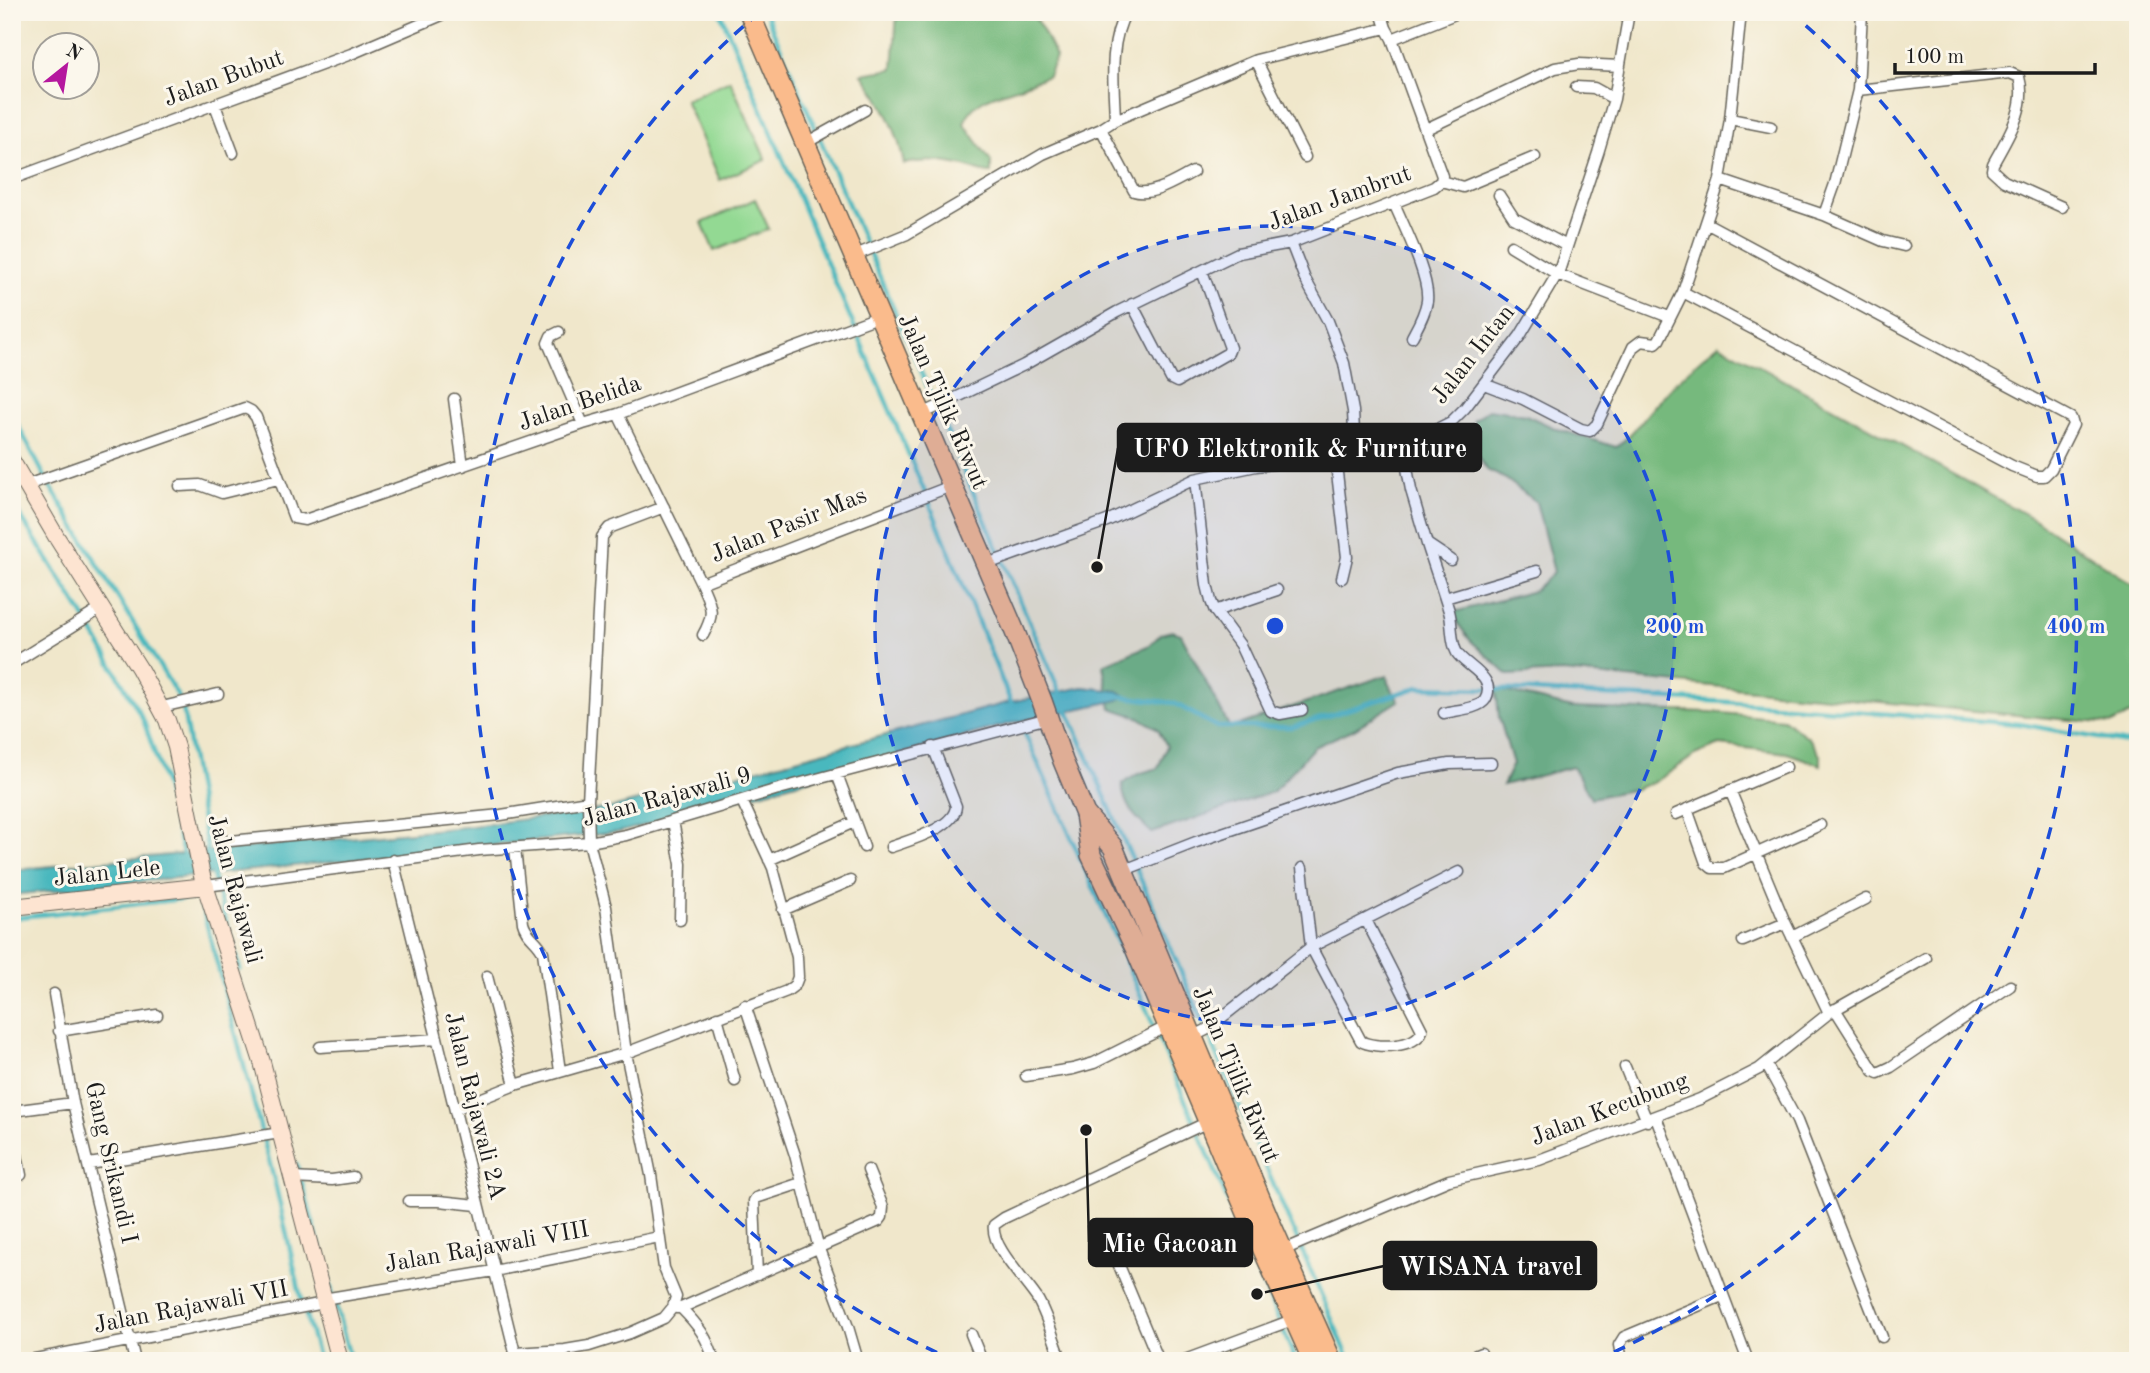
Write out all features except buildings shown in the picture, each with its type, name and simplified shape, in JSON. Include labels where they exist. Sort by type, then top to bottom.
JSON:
[{"type":"highway","name":"Jalan Tjilik Riwut","points":[[748,12],[920,415],[987,564],[1085,814],[1091,855],[1208,1122],[1332,1361]]},
{"type":"highway","name":"Jalan Tjilik Riwut","points":[[1085,814],[1113,848],[1192,1037],[1275,1253],[1295,1320],[1313,1361]]},
{"type":"main road","name":"Jalan Rajawali","points":[[12,461],[162,708],[176,747],[204,881],[262,1062],[268,1135],[292,1178],[340,1361]]},
{"type":"main road","name":"Jalan Lele","points":[[12,907],[204,881]]},
{"type":"street","name":"Jalan Bubut","points":[[12,179],[351,54],[449,12]]},
{"type":"street","points":[[1115,120],[1113,62],[1116,40],[1126,12]]},
{"type":"street","name":"Jalan Jambrut","points":[[920,415],[1024,365],[1132,304],[1238,253],[1291,243],[1421,194],[1441,181],[1442,176],[1426,129],[1381,12]]},
{"type":"street","points":[[853,256],[907,234],[1043,154],[1256,60],[1389,34],[1460,12]]},
{"type":"street","name":"Jalan Intan","points":[[987,564],[1107,521],[1195,479],[1256,466],[1355,454],[1402,441],[1451,422],[1520,336],[1557,274],[1614,99],[1629,12]]},
{"type":"street","points":[[1484,384],[1523,399],[1581,429],[1590,430],[1597,424],[1633,347],[1641,341],[1656,343],[1683,292],[1720,180],[1730,120],[1741,12]]},
{"type":"street","points":[[1824,215],[1835,184],[1858,90],[1862,12]]},
{"type":"street","points":[[1256,60],[1305,157]]},
{"type":"street","points":[[1426,129],[1555,68],[1579,64],[1620,66]]},
{"type":"street","points":[[1858,90],[2010,73],[2020,77],[2022,87],[2014,127],[1992,170],[2004,181],[2062,207]]},
{"type":"street","points":[[1576,86],[1594,88],[1614,99]]},
{"type":"street","points":[[215,105],[233,153]]},
{"type":"street","points":[[804,144],[865,110]]},
{"type":"street","points":[[1730,120],[1771,127]]},
{"type":"street","points":[[1101,129],[1134,191],[1141,193],[1167,185],[1193,172]]},
{"type":"street","points":[[1441,181],[1463,187],[1535,157]]},
{"type":"street","points":[[1720,180],[1824,215],[1883,241],[1904,246]]},
{"type":"street","points":[[1499,195],[1514,218],[1567,246]]},
{"type":"street","points":[[1394,203],[1426,288],[1424,311],[1412,337]]},
{"type":"street","points":[[1683,292],[2012,466],[2037,476],[2044,477],[2051,469],[2073,425],[2071,418],[1706,223]]},
{"type":"street","points":[[1291,243],[1305,279],[1328,321],[1344,363],[1353,411],[1355,454]]},
{"type":"street","points":[[1511,246],[1557,274],[1669,317]]},
{"type":"street","points":[[1132,304],[1171,379],[1177,382],[1228,353],[1230,348],[1202,271]]},
{"type":"street","name":"Jalan Belida","points":[[278,479],[294,517],[306,520],[618,414],[878,317]]},
{"type":"street","points":[[559,332],[551,336],[548,343],[583,424]]},
{"type":"street","points":[[454,399],[463,466]]},
{"type":"street","points":[[27,485],[242,408],[251,411],[278,479],[222,493],[200,485],[180,485]]},
{"type":"street","name":"Jalan Pasir Mas","points":[[618,414],[701,583],[951,486]]},
{"type":"street","points":[[1402,441],[1411,491],[1445,598],[1458,655],[1482,675],[1487,689],[1486,699],[1480,704],[1444,713]]},
{"type":"street","points":[[1335,456],[1347,557],[1342,578]]},
{"type":"street","points":[[1195,479],[1207,585],[1215,611],[1240,645],[1271,710],[1280,714],[1302,709]]},
{"type":"street","points":[[664,507],[608,528],[602,537],[588,806],[589,839],[606,907],[626,1053],[647,1150],[664,1268],[676,1297],[677,1308],[704,1332],[714,1361]]},
{"type":"street","points":[[1427,544],[1451,560]]},
{"type":"street","points":[[1445,598],[1537,571]]},
{"type":"street","points":[[701,583],[712,615],[703,635]]},
{"type":"street","points":[[1215,611],[1277,590]]},
{"type":"street","points":[[12,664],[102,608]]},
{"type":"street","points":[[162,708],[218,694]]},
{"type":"street","name":"Jalan Rajawali 9","points":[[204,881],[626,835],[933,747],[1043,703]]},
{"type":"street","points":[[891,847],[947,824],[956,812],[933,747]]},
{"type":"street","points":[[1122,871],[1196,842],[1398,774],[1449,764],[1491,763]]},
{"type":"street","points":[[1786,767],[1682,811],[1706,863],[1712,868],[1724,868],[1820,825]]},
{"type":"street","points":[[837,774],[864,847]]},
{"type":"street","points":[[1730,790],[1792,937],[1832,1011],[1874,1071],[1878,1073],[1891,1067],[2010,986]]},
{"type":"street","points":[[455,1109],[515,1085],[626,1053],[787,991],[795,985],[798,977],[797,957],[779,887],[742,801]]},
{"type":"street","points":[[220,842],[588,806]]},
{"type":"street","points":[[673,821],[681,864],[680,920]]},
{"type":"street","points":[[769,860],[854,822]]},
{"type":"street","points":[[515,848],[523,923],[525,930],[537,941],[543,952],[561,1071]]},
{"type":"street","name":"Jalan Rajawali 2A","points":[[393,860],[516,1357]]},
{"type":"street","points":[[1303,868],[1311,947],[1360,1041],[1379,1048],[1415,1040],[1421,1036],[1422,1030],[1366,920]]},
{"type":"street","points":[[1192,1037],[1206,1030],[1311,947],[1459,872]]},
{"type":"street","points":[[783,910],[850,881]]},
{"type":"street","points":[[1792,937],[1866,899]]},
{"type":"street","points":[[1743,941],[1786,923]]},
{"type":"street","name":"Jalan Kecubung","points":[[1275,1253],[1449,1180],[1539,1160],[1652,1119],[1715,1092],[1766,1064],[1832,1011],[1926,958]]},
{"type":"street","points":[[487,976],[515,1085]]},
{"type":"street","name":"Gang Srikandi I","points":[[54,994],[73,1103],[135,1361]]},
{"type":"street","points":[[745,1005],[795,1155],[819,1249],[858,1361]]},
{"type":"street","points":[[59,1031],[158,1015]]},
{"type":"street","points":[[717,1017],[736,1081]]},
{"type":"street","points":[[1026,1076],[1094,1063],[1168,1026]]},
{"type":"street","points":[[320,1047],[437,1039]]},
{"type":"street","points":[[1766,1064],[1797,1121],[1882,1337]]},
{"type":"street","points":[[1625,1067],[1652,1119],[1748,1361]]},
{"type":"street","points":[[12,1111],[73,1103]]},
{"type":"street","points":[[1062,1361],[1036,1297],[1021,1279],[998,1242],[993,1232],[994,1225],[1004,1217],[1208,1122]]},
{"type":"street","points":[[12,1130],[20,1175]]},
{"type":"street","points":[[89,1164],[268,1135]]},
{"type":"street","points":[[516,1357],[589,1346],[630,1333],[664,1318],[677,1308],[873,1225],[882,1217],[883,1207],[868,1170]]},
{"type":"street","points":[[292,1178],[332,1181],[353,1177]]},
{"type":"street","points":[[757,1275],[754,1201],[801,1183]]},
{"type":"street","points":[[409,1201],[439,1201],[477,1205],[478,1208]]},
{"type":"street","name":"Jalan Rajawali VIII","points":[[324,1301],[494,1271],[659,1237]]},
{"type":"street","points":[[1118,1263],[1159,1361]]},
{"type":"street","points":[[1622,1361],[1619,1345],[1624,1337],[1722,1296]]},
{"type":"street","name":"Jalan Rajawali VII","points":[[25,1361],[295,1310],[324,1301]]},
{"type":"street","points":[[1182,1361],[1295,1320]]},
{"type":"street","points":[[971,1334],[982,1361]]},
{"type":"street","points":[[1462,1361],[1481,1353]]},
{"type":"green space","points":[[897,12],[1031,12],[1042,29],[1056,57],[1048,76],[986,99],[973,108],[964,123],[991,161],[991,173],[942,162],[904,164],[888,116],[862,74],[893,69]]},
{"type":"green space","points":[[730,80],[766,160],[720,180],[685,100]]},
{"type":"green space","points":[[755,199],[769,229],[714,251],[702,223]]},
{"type":"green space","points":[[1719,344],[2037,521],[2137,587],[2138,710],[2112,724],[1563,672],[1508,675],[1470,640],[1450,613],[1534,591],[1554,572],[1536,502],[1506,479],[1487,470],[1472,448],[1474,420],[1489,409],[1526,415],[1557,429],[1616,447],[1633,432],[1679,379]]},
{"type":"green space","points":[[1172,631],[1181,634],[1230,728],[1387,675],[1388,683],[1399,701],[1354,729],[1314,747],[1273,792],[1152,833],[1128,806],[1122,784],[1138,774],[1158,768],[1167,746],[1158,729],[1138,717],[1111,708],[1103,665],[1150,645],[1161,634]]},
{"type":"green space","points":[[1496,689],[1572,708],[1712,712],[1783,719],[1809,738],[1821,757],[1821,765],[1787,753],[1720,745],[1697,754],[1658,780],[1636,789],[1591,798],[1573,767],[1503,785],[1513,764],[1499,717]]},
{"type":"water","points":[[1083,687],[1118,691],[1124,695],[1119,700],[1016,722],[620,832],[12,895],[12,870],[464,827],[612,808],[1010,702]]},
{"type":"waterway","points":[[720,12],[926,495],[1012,705]]},
{"type":"waterway","points":[[765,12],[1061,695]]},
{"type":"waterway","points":[[12,414],[46,479],[182,703],[208,854]]},
{"type":"waterway","points":[[12,503],[85,618],[143,719],[163,778],[184,857]]},
{"type":"waterway","points":[[1118,696],[1174,703],[1217,727],[1293,727],[1419,687],[1745,703],[2020,724],[2138,745]]},
{"type":"waterway","points":[[1066,707],[1350,1361]]},
{"type":"waterway","points":[[1021,725],[1122,952],[1296,1361]]},
{"type":"waterway","points":[[211,869],[240,969]]},
{"type":"waterway","points":[[198,891],[319,1361]]},
{"type":"waterway","points":[[12,918],[200,897]]},
{"type":"waterway","points":[[297,1165],[351,1361]]},
{"type":"place","name":"UFO Elektronik & Furniture","points":[[1097,567]]},
{"type":"place","name":"Mie Gacoan","points":[[1086,1130]]},
{"type":"place","name":"WISANA travel","points":[[1257,1294]]}]
